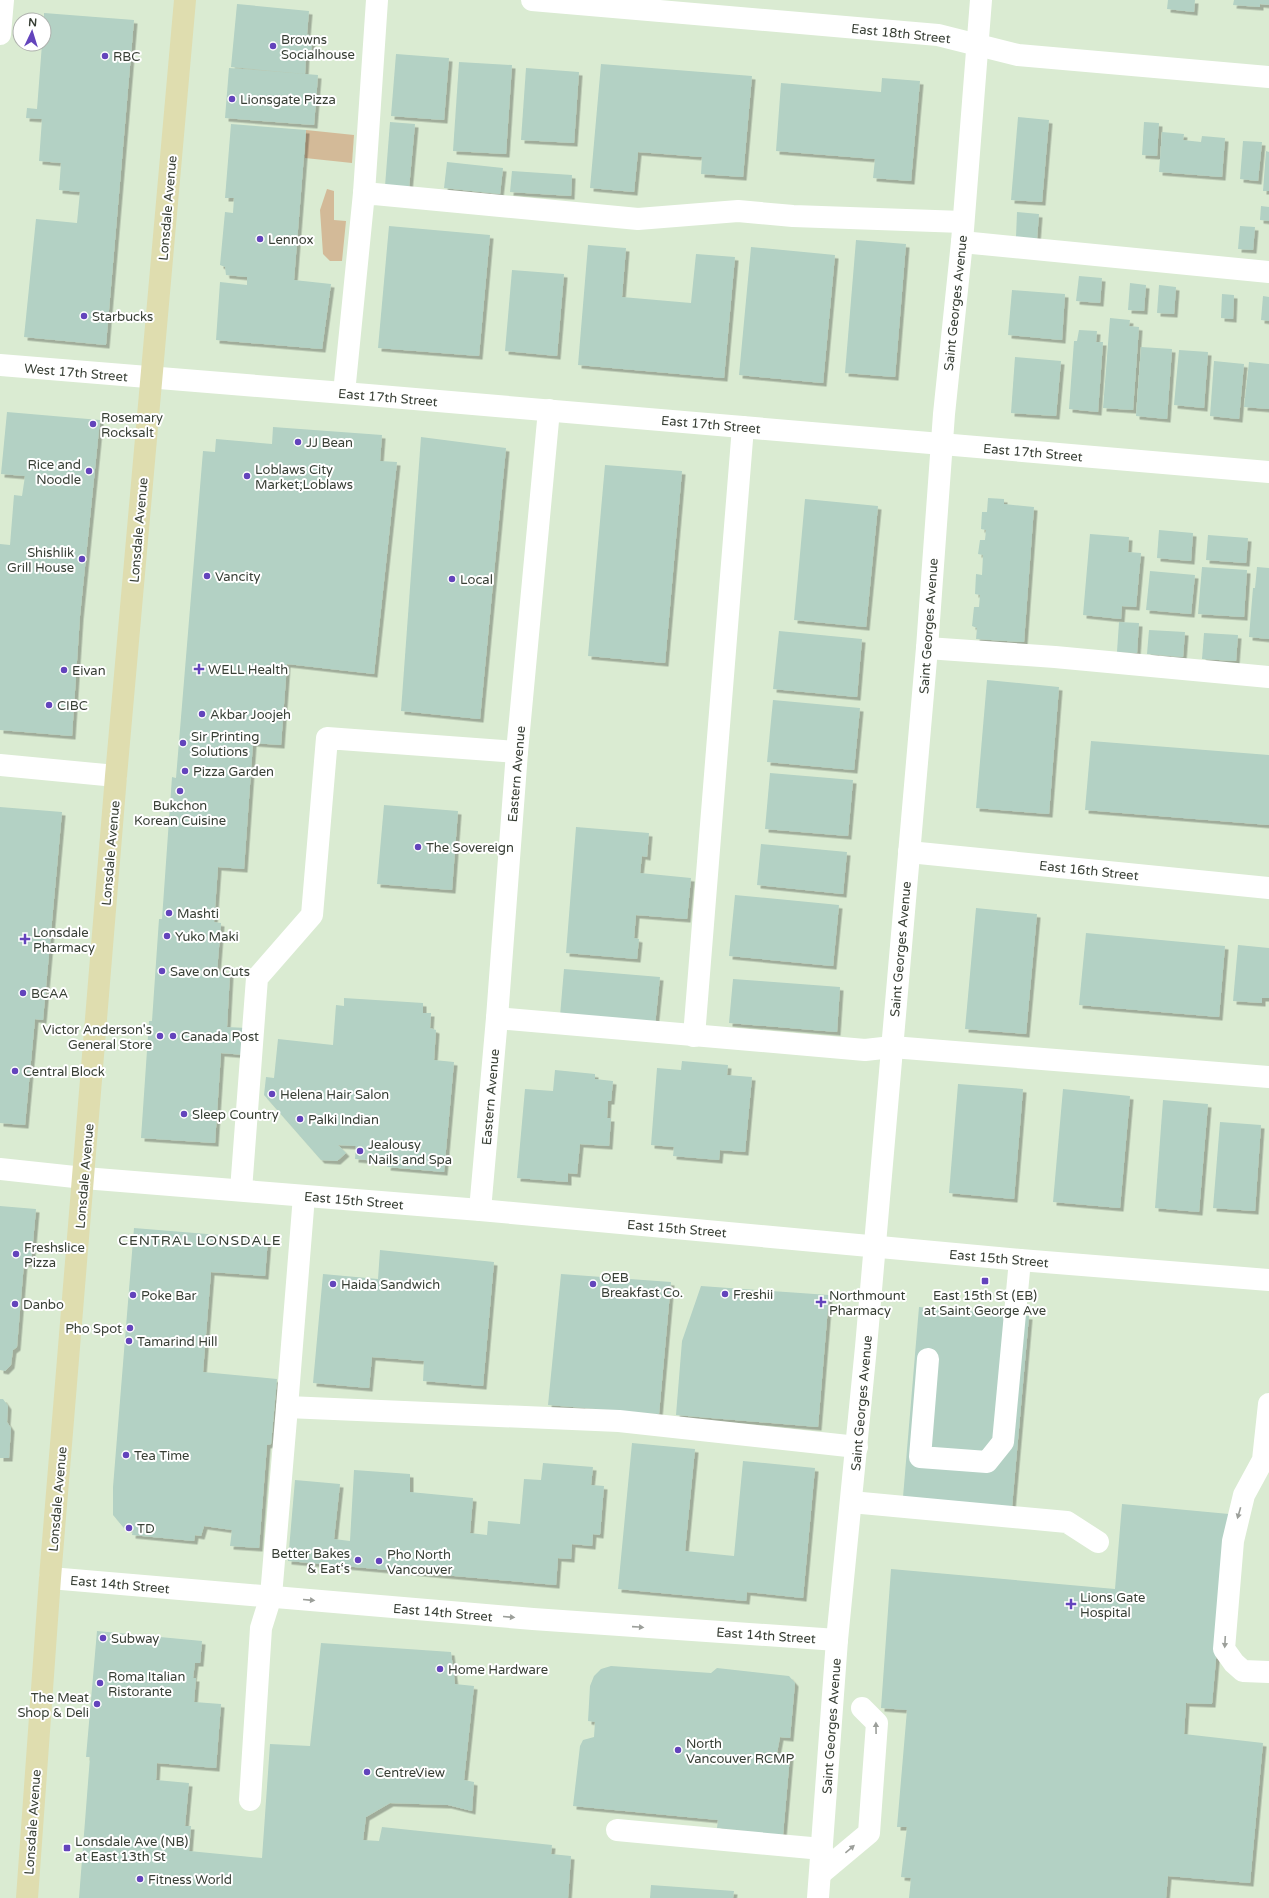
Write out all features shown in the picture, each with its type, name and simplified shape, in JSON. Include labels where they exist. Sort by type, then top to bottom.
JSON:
[{"type":"main road","name":"Lonsdale Avenue","points":[[27,1898],[50,1578],[116,776],[185,0]]},
{"type":"street","points":[[0,34],[3,0]]},
{"type":"street","points":[[344,393],[364,193],[377,0]]},
{"type":"street","name":"East 18th Street","points":[[532,0],[938,35],[1018,55],[1269,77]]},
{"type":"street","name":"Saint Georges Avenue","points":[[818,1898],[837,1640],[857,1447],[875,1246],[942,444],[963,232],[981,0]]},
{"type":"street","points":[[364,193],[638,219],[738,211],[963,232],[1269,272]]},
{"type":"street","name":"West 17th Street","points":[[0,365],[152,378]]},
{"type":"street","name":"East 17th Street","points":[[152,378],[548,410],[1269,472]]},
{"type":"street","name":"Eastern Avenue","points":[[480,1210],[497,1018],[517,752],[548,410]]},
{"type":"street","points":[[694,1036],[743,427]]},
{"type":"street","points":[[926,648],[1055,657],[1269,677]]},
{"type":"street","points":[[241,1190],[256,978],[312,915],[327,738],[517,752]]},
{"type":"street","points":[[0,765],[116,776]]},
{"type":"street","name":"East 16th Street","points":[[908,852],[1269,888]]},
{"type":"street","points":[[497,1018],[865,1050],[892,1047],[1269,1077]]},
{"type":"street","name":"East 15th Street","points":[[0,1169],[84,1178],[480,1210],[1020,1260],[1269,1280]]},
{"type":"street","points":[[250,1800],[260,1628],[271,1596],[304,1196]]},
{"type":"street","points":[[928,1359],[920,1457],[987,1462],[1003,1442],[1020,1260]]},
{"type":"street","points":[[1269,1404],[1263,1460],[1244,1495],[1233,1541],[1224,1649],[1234,1664],[1243,1671],[1269,1672]]},
{"type":"street","points":[[287,1407],[619,1421],[857,1447]]},
{"type":"street","points":[[851,1502],[1067,1522],[1098,1542]]},
{"type":"street","name":"East 14th Street","points":[[50,1578],[271,1596],[533,1620],[837,1640]]},
{"type":"street","points":[[820,1874],[869,1833],[877,1723],[862,1708]]},
{"type":"street","points":[[616,1830],[822,1848]]},
{"type":"shaded area","points":[[306,130],[354,135],[352,163],[305,158]]},
{"type":"shaded area","points":[[327,189],[334,191],[334,220],[346,221],[342,261],[330,261],[323,254],[320,210]]},
{"type":"building","points":[[1168,0],[1195,0],[1194,12],[1167,9]]},
{"type":"building","points":[[1234,0],[1269,0],[1269,5],[1260,4],[1260,7],[1233,5]]},
{"type":"building","name":"Browns Socialhouse","points":[[237,4],[309,11],[307,34],[312,37],[311,55],[306,55],[305,74],[231,67]]},
{"type":"building","points":[[52,14],[134,20],[106,345],[24,337],[36,219],[77,223],[80,192],[59,190],[61,163],[39,161],[42,119],[26,118],[27,108],[37,109],[41,52],[52,52]]},
{"type":"building","points":[[396,54],[449,58],[444,120],[391,116]]},
{"type":"building","points":[[459,62],[512,65],[506,154],[453,151]]},
{"type":"building","points":[[601,64],[752,76],[743,177],[701,174],[702,157],[638,152],[634,192],[590,188]]},
{"type":"building","points":[[229,68],[318,75],[314,125],[225,118]]},
{"type":"building","points":[[526,68],[579,72],[574,143],[521,140]]},
{"type":"building","points":[[882,78],[920,81],[911,181],[873,178],[875,159],[776,151],[781,83],[881,92]]},
{"type":"building","points":[[1018,117],[1049,120],[1042,202],[1011,200]]},
{"type":"building","points":[[390,122],[415,124],[409,188],[385,186]]},
{"type":"building","points":[[1144,122],[1159,123],[1157,156],[1142,155]]},
{"type":"building","name":"Lennox","points":[[231,124],[306,130],[294,280],[331,284],[322,349],[216,340],[220,282],[247,285],[247,277],[226,275],[225,267],[220,265],[225,212],[233,213],[234,198],[225,198]]},
{"type":"building","points":[[1162,132],[1184,134],[1183,140],[1201,142],[1202,136],[1225,138],[1222,177],[1159,172]]},
{"type":"building","points":[[1243,141],[1262,142],[1258,181],[1240,179]]},
{"type":"building","points":[[1266,151],[1269,152],[1269,191],[1263,191]]},
{"type":"building","points":[[447,162],[503,168],[500,194],[444,188]]},
{"type":"building","points":[[512,171],[572,175],[571,196],[510,192]]},
{"type":"building","points":[[1261,206],[1269,207],[1269,221],[1260,220]]},
{"type":"building","points":[[1017,212],[1039,214],[1037,239],[1016,237]]},
{"type":"building","points":[[389,226],[490,235],[479,356],[378,348]]},
{"type":"building","points":[[1240,226],[1255,227],[1253,250],[1238,249]]},
{"type":"building","points":[[856,240],[906,244],[895,377],[845,373]]},
{"type":"building","points":[[588,245],[626,248],[622,297],[691,303],[696,254],[735,257],[724,378],[578,365]]},
{"type":"building","points":[[751,247],[835,255],[823,383],[739,375]]},
{"type":"building","points":[[512,270],[564,274],[557,356],[505,351]]},
{"type":"building","points":[[1079,276],[1102,278],[1100,303],[1076,301]]},
{"type":"building","points":[[1130,283],[1146,285],[1144,311],[1128,310]]},
{"type":"building","points":[[1159,285],[1176,287],[1174,314],[1157,313]]},
{"type":"building","points":[[1012,290],[1065,294],[1062,340],[1008,335]]},
{"type":"building","points":[[1222,294],[1234,295],[1233,319],[1221,318]]},
{"type":"building","points":[[1263,296],[1269,297],[1269,321],[1261,320]]},
{"type":"building","points":[[1110,318],[1130,320],[1129,326],[1139,327],[1133,410],[1103,408]]},
{"type":"building","points":[[1079,330],[1097,331],[1096,342],[1103,342],[1098,412],[1069,409],[1074,341],[1077,341]]},
{"type":"building","points":[[1141,347],[1172,349],[1167,419],[1136,416]]},
{"type":"building","points":[[1179,350],[1208,352],[1204,408],[1174,405]]},
{"type":"building","points":[[1015,357],[1061,361],[1056,416],[1011,413]]},
{"type":"building","points":[[1214,361],[1244,364],[1239,419],[1210,416]]},
{"type":"building","points":[[1249,362],[1269,364],[1269,409],[1244,407]]},
{"type":"building","points":[[7,412],[100,420],[80,616],[72,736],[0,730],[0,544],[10,545],[14,495],[22,496],[25,476],[1,474]]},
{"type":"building","points":[[273,427],[382,435],[380,461],[397,462],[374,674],[287,664],[281,745],[253,743],[244,869],[218,867],[214,922],[221,923],[217,972],[230,973],[227,1027],[247,1028],[245,1055],[221,1053],[215,1143],[141,1138],[149,1021],[152,1021],[159,919],[162,919],[172,777],[176,778],[203,451],[215,452],[216,439],[272,444]]},
{"type":"building","name":"Local","points":[[421,437],[506,448],[480,719],[401,711]]},
{"type":"building","points":[[605,465],[682,471],[665,663],[588,656]]},
{"type":"building","points":[[988,498],[1004,499],[1004,504],[1034,507],[1024,642],[976,639],[977,628],[972,626],[974,607],[979,607],[980,595],[975,594],[976,574],[982,575],[983,555],[978,554],[980,540],[985,540],[986,530],[981,529],[982,512],[987,512]]},
{"type":"building","points":[[805,499],[878,506],[866,627],[794,620]]},
{"type":"building","points":[[1159,530],[1193,533],[1191,561],[1157,558]]},
{"type":"building","points":[[1090,534],[1129,537],[1128,552],[1141,553],[1136,607],[1122,606],[1121,619],[1083,615]]},
{"type":"building","points":[[1208,535],[1248,538],[1246,563],[1206,560]]},
{"type":"building","points":[[1202,567],[1247,570],[1244,617],[1198,614]]},
{"type":"building","points":[[1257,567],[1269,568],[1269,639],[1249,637],[1253,588],[1255,588]]},
{"type":"building","points":[[1150,571],[1195,575],[1191,614],[1146,610]]},
{"type":"building","points":[[1119,622],[1139,623],[1137,653],[1117,652]]},
{"type":"building","points":[[1149,630],[1185,632],[1183,657],[1147,654]]},
{"type":"building","points":[[779,631],[862,639],[857,697],[773,689]]},
{"type":"building","points":[[1204,633],[1238,635],[1236,661],[1202,659]]},
{"type":"building","points":[[987,680],[1059,687],[1049,814],[976,808]]},
{"type":"building","points":[[773,700],[860,708],[854,770],[767,762]]},
{"type":"building","points":[[1091,741],[1269,755],[1269,825],[1085,810]]},
{"type":"building","points":[[770,773],[853,780],[848,836],[765,829]]},
{"type":"building","name":"The Sovereign","points":[[384,805],[458,811],[452,890],[377,884]]},
{"type":"building","points":[[0,807],[62,812],[43,1020],[35,1019],[25,1125],[0,1123]]},
{"type":"building","points":[[576,827],[649,833],[647,857],[642,856],[640,873],[691,878],[687,919],[636,915],[634,938],[639,939],[637,959],[566,953]]},
{"type":"building","points":[[761,844],[847,852],[843,894],[757,885]]},
{"type":"building","points":[[735,895],[839,905],[833,966],[729,956]]},
{"type":"building","points":[[976,908],[1037,914],[1026,1034],[965,1029]]},
{"type":"building","points":[[1086,933],[1225,946],[1219,1017],[1079,1005]]},
{"type":"building","points":[[1238,945],[1269,948],[1269,998],[1262,998],[1262,1003],[1233,1001]]},
{"type":"building","points":[[564,969],[660,977],[655,1025],[560,1016]]},
{"type":"building","points":[[733,979],[840,987],[837,1032],[729,1023]]},
{"type":"building","points":[[344,998],[423,1003],[423,1013],[431,1013],[430,1028],[436,1030],[434,1060],[454,1062],[444,1172],[387,1167],[388,1162],[355,1159],[356,1146],[338,1145],[346,1153],[337,1161],[321,1160],[264,1095],[266,1077],[274,1078],[278,1039],[333,1045],[336,1005],[344,1006]]},
{"type":"building","points":[[682,1061],[728,1065],[727,1075],[752,1077],[745,1152],[720,1150],[719,1160],[673,1156],[674,1147],[651,1145],[657,1068],[681,1070]]},
{"type":"building","points":[[555,1070],[595,1074],[595,1079],[613,1081],[611,1101],[608,1101],[607,1118],[611,1118],[609,1146],[580,1144],[577,1174],[568,1173],[568,1182],[517,1178],[525,1089],[553,1091]]},
{"type":"building","points":[[958,1084],[1023,1089],[1014,1199],[949,1193]]},
{"type":"building","points":[[1063,1089],[1130,1096],[1120,1208],[1053,1202]]},
{"type":"building","points":[[1163,1100],[1208,1104],[1199,1212],[1155,1208]]},
{"type":"building","points":[[1220,1122],[1261,1125],[1255,1211],[1213,1208]]},
{"type":"building","points":[[0,1206],[36,1209],[31,1264],[24,1263],[17,1347],[13,1350],[11,1365],[5,1371],[0,1370]]},
{"type":"building","points":[[134,1228],[268,1239],[265,1276],[211,1272],[203,1372],[277,1379],[271,1444],[267,1445],[259,1548],[230,1546],[232,1530],[204,1526],[201,1536],[195,1535],[194,1541],[132,1535],[133,1529],[124,1528],[113,1515],[113,1487]]},
{"type":"building","points":[[380,1250],[494,1262],[483,1386],[423,1381],[424,1361],[372,1357],[369,1388],[313,1383],[323,1274],[378,1279]]},
{"type":"building","points":[[561,1274],[671,1282],[659,1414],[548,1405]]},
{"type":"building","points":[[701,1286],[829,1295],[818,1427],[676,1415],[682,1341]]},
{"type":"building","points":[[919,1307],[1029,1316],[1012,1507],[903,1497]]},
{"type":"building","points":[[0,1399],[3,1399],[8,1406],[7,1422],[11,1428],[9,1458],[0,1458]]},
{"type":"building","points":[[632,1443],[695,1449],[685,1551],[734,1556],[743,1461],[815,1468],[803,1598],[747,1592],[746,1601],[618,1589]]},
{"type":"building","points":[[543,1463],[593,1467],[591,1485],[604,1486],[600,1535],[593,1534],[592,1546],[572,1544],[571,1559],[558,1558],[556,1585],[288,1561],[295,1480],[340,1484],[334,1539],[350,1541],[354,1470],[410,1474],[410,1492],[473,1498],[470,1533],[487,1535],[488,1521],[520,1524],[524,1479],[541,1480]]},
{"type":"building","points":[[1122,1504],[1229,1514],[1212,1704],[1186,1703],[1184,1734],[1263,1743],[1250,1883],[1168,1876],[1166,1898],[909,1898],[911,1878],[901,1877],[907,1827],[897,1827],[907,1710],[881,1708],[891,1569],[1115,1589]]},
{"type":"building","points":[[97,1631],[202,1641],[200,1663],[195,1663],[193,1678],[196,1678],[194,1702],[221,1704],[216,1768],[157,1763],[156,1780],[189,1783],[185,1826],[191,1826],[189,1851],[262,1858],[270,1744],[310,1746],[321,1643],[451,1652],[455,1684],[474,1686],[464,1780],[474,1782],[472,1811],[448,1805],[390,1803],[366,1817],[363,1840],[379,1841],[382,1827],[552,1845],[551,1854],[571,1856],[568,1898],[79,1898],[90,1757],[86,1757]]},
{"type":"building","name":"North Vancouver RCMP","points":[[611,1666],[711,1673],[717,1668],[789,1676],[795,1683],[790,1738],[780,1737],[777,1753],[790,1756],[783,1835],[717,1828],[718,1820],[573,1806],[580,1746],[583,1740],[594,1737],[595,1722],[588,1721],[590,1686],[594,1676],[601,1669]]},
{"type":"building","points":[[651,1885],[734,1891],[733,1898],[650,1898]]},
{"type":"place","name":"Browns Socialhouse","points":[[273,46]]},
{"type":"place","name":"RBC","points":[[105,56]]},
{"type":"place","name":"Lionsgate Pizza","points":[[232,99]]},
{"type":"place","name":"Lennox","points":[[260,239]]},
{"type":"place","name":"Starbucks","points":[[84,316]]},
{"type":"place","name":"Rosemary Rocksalt","points":[[93,424]]},
{"type":"place","name":"JJ Bean","points":[[298,442]]},
{"type":"place","name":"Rice and Noodle","points":[[89,471]]},
{"type":"place","name":"Loblaws City Market;Loblaws","points":[[247,476]]},
{"type":"place","name":"Shishlik Grill House","points":[[82,559]]},
{"type":"place","name":"Vancity","points":[[207,576]]},
{"type":"place","name":"Local","points":[[452,579]]},
{"type":"place","name":"WELL Health","points":[[199,669]]},
{"type":"place","name":"Eivan","points":[[64,670]]},
{"type":"place","name":"CIBC","points":[[49,705]]},
{"type":"place","name":"Akbar Joojeh","points":[[202,714]]},
{"type":"place","name":"Sir Printing Solutions","points":[[183,743]]},
{"type":"place","name":"Pizza Garden","points":[[185,771]]},
{"type":"place","name":"Bukchon Korean Cuisine","points":[[180,791]]},
{"type":"place","name":"The Sovereign","points":[[418,847]]},
{"type":"place","name":"Mashti","points":[[169,913]]},
{"type":"place","name":"Yuko Maki","points":[[167,936]]},
{"type":"place","name":"Lonsdale Pharmacy","points":[[25,939]]},
{"type":"place","name":"Save on Cuts","points":[[162,971]]},
{"type":"place","name":"BCAA","points":[[23,993]]},
{"type":"place","name":"Victor Anderson's General Store","points":[[160,1036]]},
{"type":"place","name":"Canada Post","points":[[173,1036]]},
{"type":"place","name":"Central Block","points":[[15,1071]]},
{"type":"place","name":"Helena Hair Salon","points":[[272,1094]]},
{"type":"place","name":"Sleep Country","points":[[184,1114]]},
{"type":"place","name":"Palki Indian","points":[[300,1119]]},
{"type":"place","name":"Jealousy Nails and Spa","points":[[360,1151]]},
{"type":"place","name":"Freshslice Pizza","points":[[16,1254]]},
{"type":"place","name":"East 15th St (EB) at Saint George Ave","points":[[985,1281]]},
{"type":"place","name":"Haida Sandwich","points":[[333,1284]]},
{"type":"place","name":"OEB Breakfast Co.","points":[[593,1284]]},
{"type":"place","name":"Freshii","points":[[725,1294]]},
{"type":"place","name":"Poke Bar","points":[[133,1295]]},
{"type":"place","name":"Northmount Pharmacy","points":[[821,1302]]},
{"type":"place","name":"Danbo","points":[[15,1304]]},
{"type":"place","name":"Pho Spot","points":[[130,1328]]},
{"type":"place","name":"Tamarind Hill","points":[[129,1341]]},
{"type":"place","name":"Tea Time","points":[[126,1455]]},
{"type":"place","name":"TD","points":[[129,1528]]},
{"type":"place","name":"Better Bakes & Eat‘s","points":[[358,1560]]},
{"type":"place","name":"Pho North Vancouver","points":[[379,1561]]},
{"type":"place","name":"Lions Gate Hospital","points":[[1071,1604]]},
{"type":"place","name":"Subway","points":[[103,1638]]},
{"type":"place","name":"Home Hardware","points":[[440,1669]]},
{"type":"place","name":"Roma Italian Ristorante","points":[[100,1683]]},
{"type":"place","name":"The Meat Shop & Deli","points":[[97,1704]]},
{"type":"place","name":"North Vancouver RCMP","points":[[678,1750]]},
{"type":"place","name":"CentreView","points":[[367,1772]]},
{"type":"place","name":"Lonsdale Ave (NB) at East 13th St","points":[[67,1848]]},
{"type":"place","name":"Fitness World","points":[[140,1879]]},
{"type":"district","name":"CENTRAL LONSDALE","points":[[200,1240]]}]
